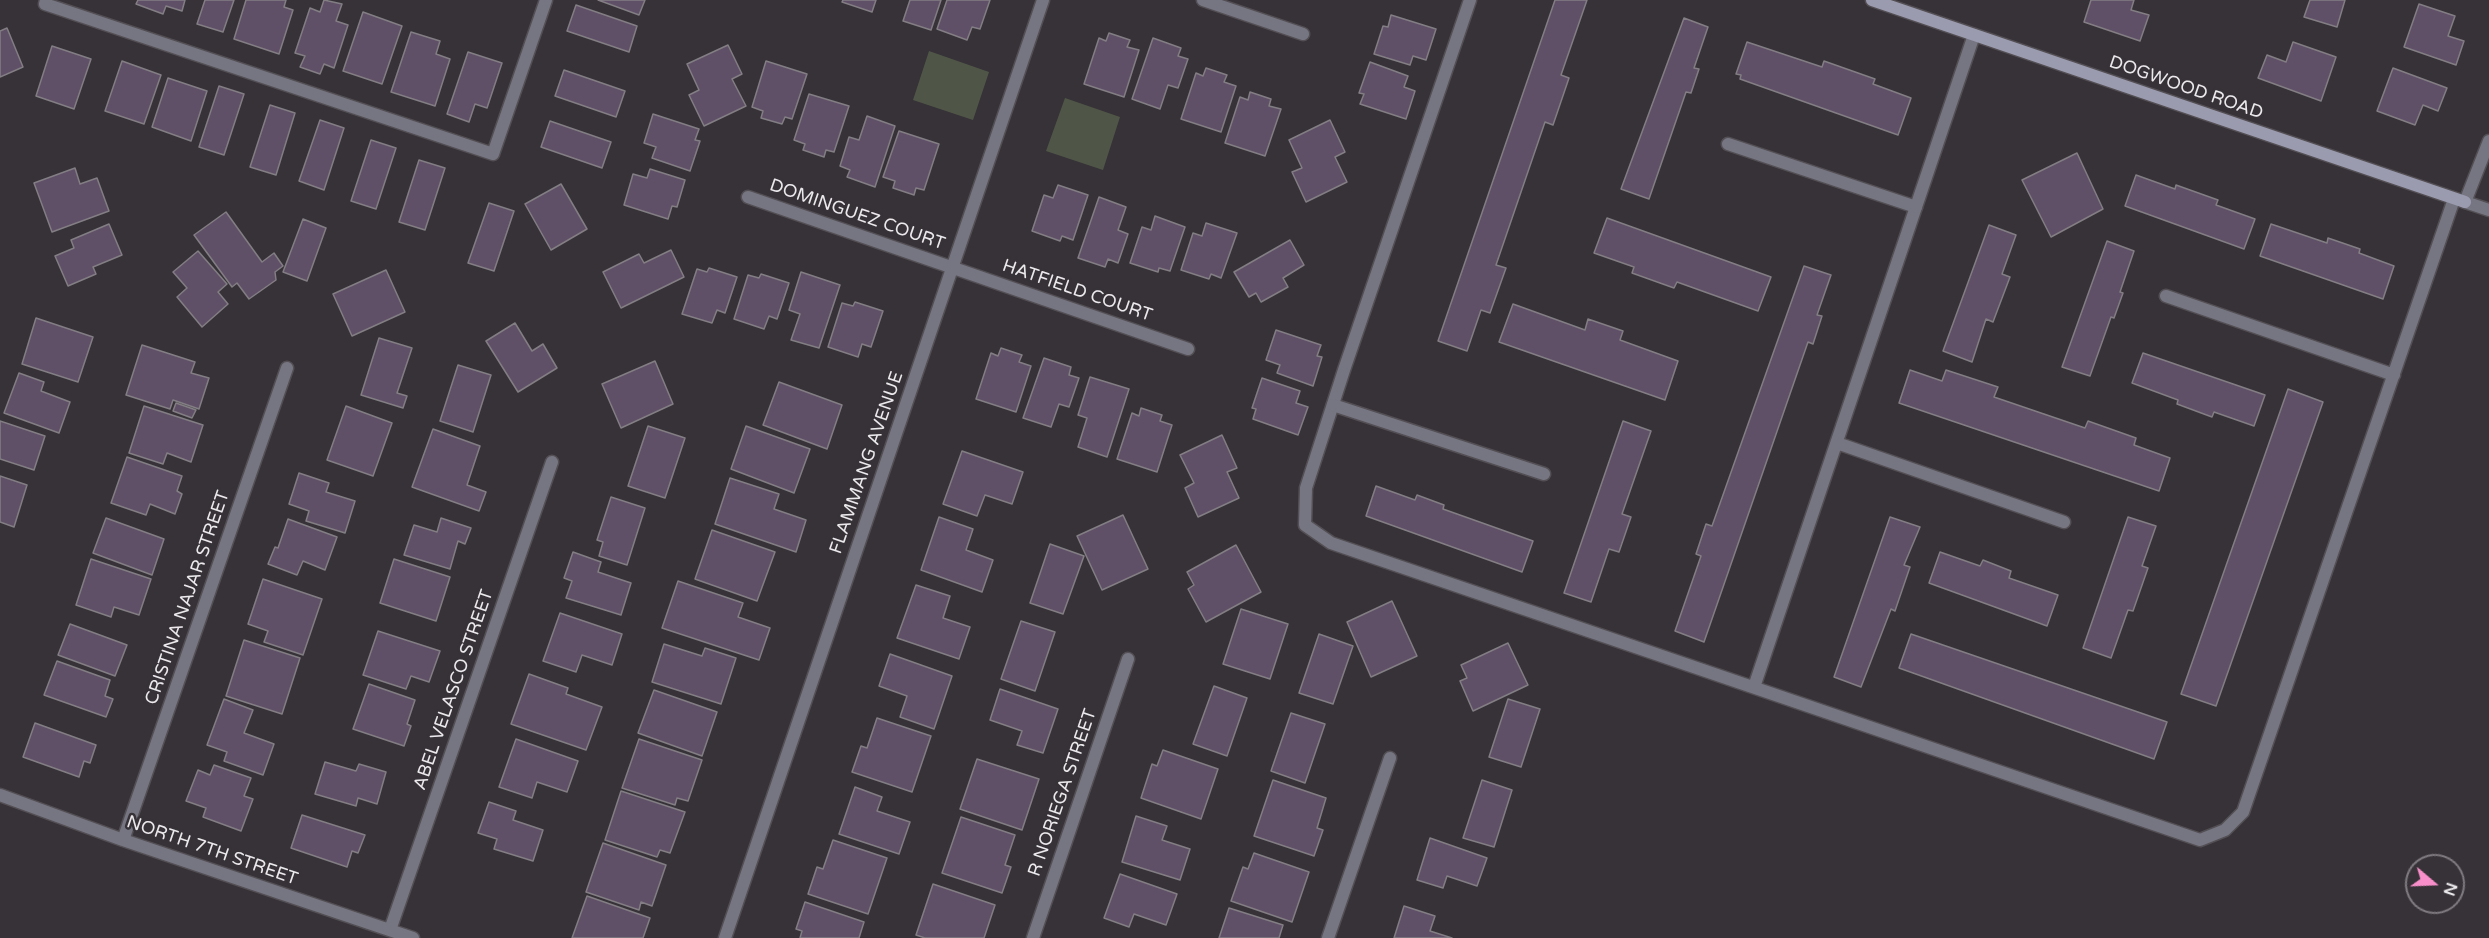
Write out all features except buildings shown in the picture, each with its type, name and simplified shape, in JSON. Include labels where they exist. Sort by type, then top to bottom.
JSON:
[{"type":"street","points":[[46,0],[45,4],[493,154],[546,0]]},
{"type":"street","name":"FLAMMANG AVENUE","points":[[725,938],[1043,0]]},
{"type":"street","points":[[1203,0],[1303,34]]},
{"type":"street","points":[[1470,0],[1306,489],[1305,525],[1331,543],[2200,840],[2225,831],[2243,812],[2394,375],[2460,200],[2489,141]]},
{"type":"street","name":"DOGWOOD ROAD","points":[[1872,0],[2489,210]]},
{"type":"street","points":[[1754,687],[1974,35]]},
{"type":"street","points":[[1728,144],[1916,207]]},
{"type":"street","name":"DOMINGUEZ COURT","points":[[748,196],[953,267]]},
{"type":"street","name":"HATFIELD COURT","points":[[953,267],[1188,349]]},
{"type":"street","points":[[2166,296],[2394,375]]},
{"type":"street","name":"CRISTINA NAJAR STREET","points":[[123,840],[287,368]]},
{"type":"street","points":[[1333,405],[1544,474]]},
{"type":"street","points":[[1837,442],[2064,522]]},
{"type":"street","name":"ABEL VELASCO STREET","points":[[390,930],[552,462]]},
{"type":"street","name":"R NORIEGA STREET","points":[[1033,938],[1128,659]]},
{"type":"street","points":[[1328,938],[1390,758]]},
{"type":"street","name":"NORTH 7TH STREET","points":[[0,795],[123,840],[413,938]]},
{"type":"green space","points":[[929,51],[989,72],[973,120],[913,100]]},
{"type":"green space","points":[[1065,98],[1120,117],[1103,170],[1046,151]]}]
